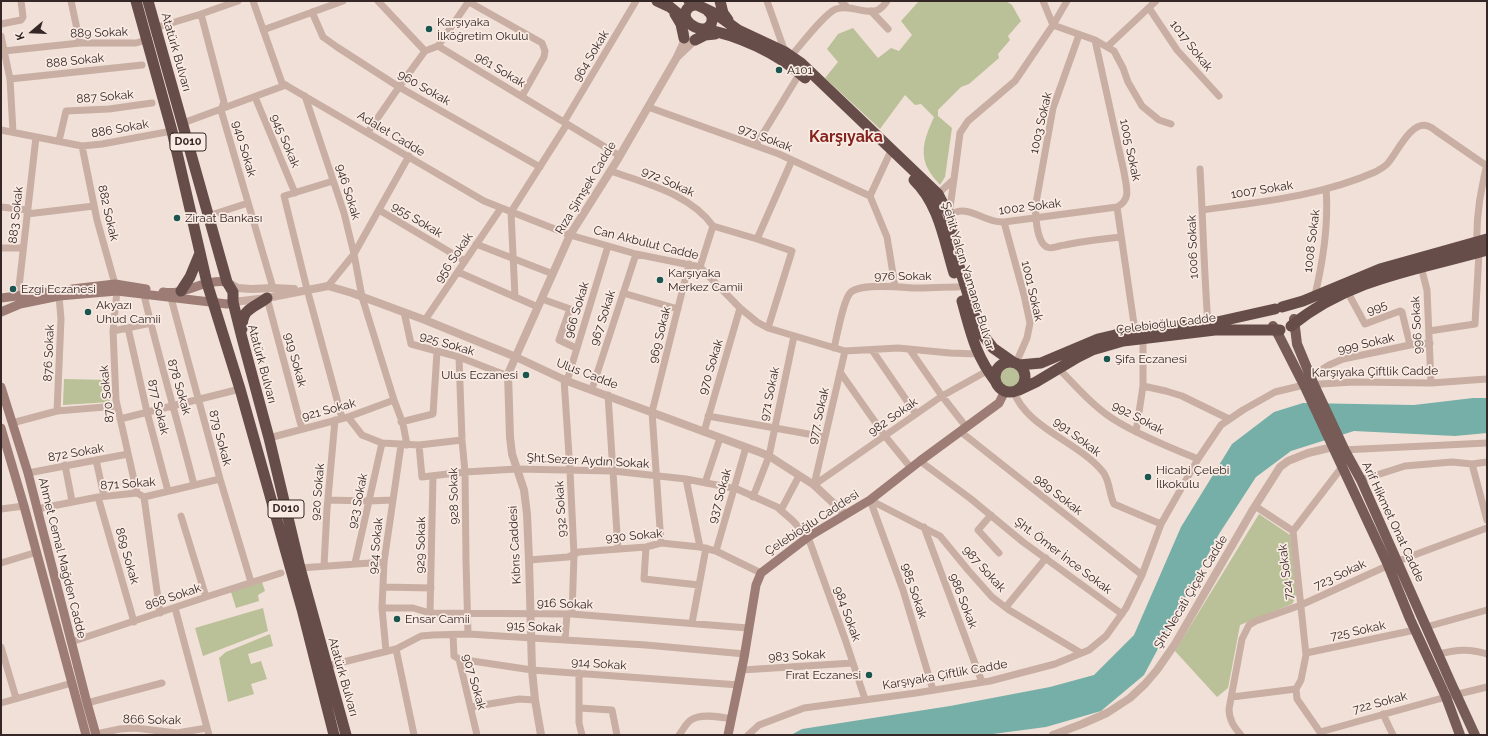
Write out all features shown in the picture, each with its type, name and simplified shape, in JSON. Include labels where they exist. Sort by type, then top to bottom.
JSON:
[{"type":"highway","name":"Atatürk Bulvarı","points":[[136,1],[172,131],[207,283],[240,389],[302,609],[334,735]]},
{"type":"highway","name":"Atatürk Bulvarı","points":[[148,1],[227,282],[233,292],[233,302],[269,438],[300,568],[346,735]]},
{"type":"highway","name":"Şehit Yalçın Yamaner Bulvar","points":[[657,1],[670,7],[730,24],[738,30],[788,54],[806,69],[938,194],[949,215],[958,263],[979,330],[993,348],[1016,363]]},
{"type":"highway","points":[[718,1],[730,24]]},
{"type":"highway","points":[[670,7],[689,39],[711,34],[728,35]]},
{"type":"highway","name":"Şehit Yalçın Yamaner Bulvar","points":[[698,14],[728,35],[740,39],[777,57],[800,73],[922,187],[930,198],[935,210],[978,354],[996,382]]},
{"type":"highway","points":[[1293,323],[1292,312],[1289,309],[1278,308],[1270,316],[1271,323],[1276,329],[1288,329],[1293,323],[1347,291],[1383,277],[1421,267],[1482,246]]},
{"type":"highway","name":"Çelebioğlu Cadde","points":[[1013,391],[1036,382],[1092,350],[1162,327],[1208,324],[1278,308],[1303,301],[1380,270],[1482,246]]},
{"type":"highway","points":[[181,291],[190,277],[200,253]]},
{"type":"highway","points":[[242,338],[242,321],[245,312],[267,298]]},
{"type":"highway","name":"Çelebioğlu Cadde","points":[[1016,363],[1041,363],[1098,339],[1215,330],[1276,329]]},
{"type":"highway","points":[[1005,363],[1016,363],[1024,373],[1025,377],[1022,386],[1013,391],[1001,389],[996,382],[995,373],[997,369],[1005,363]]},
{"type":"main road","points":[[1,298],[116,287],[168,293],[181,291],[207,283],[219,281],[227,282]]},
{"type":"main road","points":[[1,312],[20,304],[116,287],[144,295],[227,304],[233,302]]},
{"type":"main road","name":"Arif Hikmet Onat Cadde","points":[[1293,323],[1297,344],[1311,387],[1334,442],[1342,467],[1426,627],[1475,735]]},
{"type":"main road","name":"Arif Hikmet Onat Cadde","points":[[1276,329],[1311,387]]},
{"type":"main road","name":"Ahmet Cemal Mağden Cadde","points":[[1,387],[28,473],[96,734]]},
{"type":"main road","name":"Çelebioğlu Caddesi","points":[[728,735],[745,654],[756,585],[761,573],[808,538],[870,500],[910,468],[964,430],[1013,391]]},
{"type":"main road","name":"Ahmet Cemal Mağden Cadde","points":[[1,428],[3,444],[24,506],[86,735]]},
{"type":"main road","name":"Arif Hikmet Onat Cadde","points":[[1334,442],[1345,451],[1361,480],[1393,563],[1415,630],[1446,697],[1460,735]]},
{"type":"street","points":[[1,24],[21,20],[23,16],[22,1]]},
{"type":"street","points":[[71,1],[80,44]]},
{"type":"street","points":[[155,28],[238,1]]},
{"type":"street","points":[[253,1],[282,83],[286,85]]},
{"type":"street","points":[[263,30],[343,1]]},
{"type":"street","points":[[378,1],[425,51]]},
{"type":"street","points":[[368,132],[425,51],[438,46],[469,1],[542,43],[545,49],[544,57],[522,96]]},
{"type":"street","name":"964 Sokak","points":[[511,212],[540,168],[636,1]]},
{"type":"street","points":[[698,14],[718,1]]},
{"type":"street","points":[[768,1],[788,54],[834,10],[847,7],[870,11],[879,9],[887,1]]},
{"type":"street","points":[[841,1],[847,7]]},
{"type":"street","points":[[1043,1],[1053,25],[1095,40],[1108,46],[1114,51],[1123,68],[1128,82],[1142,106],[1159,120],[1171,124]]},
{"type":"street","points":[[949,215],[956,152],[960,133],[968,121],[1015,80],[1053,25],[1067,1]]},
{"type":"street","points":[[1108,46],[1156,1]]},
{"type":"street","name":"1017 Sokak","points":[[1149,8],[1177,50],[1219,96]]},
{"type":"street","points":[[870,11],[888,29]]},
{"type":"street","name":"960 Sokak","points":[[312,12],[323,36],[337,47],[399,86],[540,168]]},
{"type":"street","name":"940 Sokak","points":[[200,14],[224,102],[222,110],[273,288]]},
{"type":"street","name":"Rıza Şimşek Cadde","points":[[516,357],[570,234],[611,171],[689,39],[698,14]]},
{"type":"street","name":"Rıza Şimşek Cadde","points":[[689,39],[698,14]]},
{"type":"street","name":"1003 Sokak","points":[[1035,218],[1036,203],[1053,108],[1079,35]]},
{"type":"street","points":[[1,36],[10,79],[12,132]]},
{"type":"street","name":"889 Sokak","points":[[4,51],[80,44],[136,42],[146,40]]},
{"type":"street","name":"1005 Sokak","points":[[1095,40],[1127,190],[1126,199],[1123,204],[1117,208]]},
{"type":"street","name":"961 Sokak","points":[[438,46],[620,156]]},
{"type":"street","name":"888 Sokak","points":[[10,79],[142,64]]},
{"type":"street","points":[[756,145],[800,73]]},
{"type":"street","points":[[183,123],[222,110],[286,85]]},
{"type":"street","name":"Adalet Cadde","points":[[286,85],[484,201],[570,234]]},
{"type":"street","name":"946 Sokak","points":[[306,96],[344,213],[362,296]]},
{"type":"street","name":"945 Sokak","points":[[255,97],[295,193]]},
{"type":"street","name":"887 Sokak","points":[[59,141],[66,111],[109,109],[152,104]]},
{"type":"street","name":"973 Sokak","points":[[648,107],[756,145],[870,196]]},
{"type":"street","name":"1007 Sokak","points":[[1202,210],[1288,198],[1326,189],[1381,169],[1388,164],[1408,134],[1416,128],[1424,125],[1436,130],[1487,165]]},
{"type":"street","name":"886 Sokak","points":[[1,130],[82,146],[102,144],[172,131]]},
{"type":"street","name":"883 Sokak","points":[[18,296],[36,136]]},
{"type":"street","name":"882 Sokak","points":[[82,146],[94,206],[116,287]]},
{"type":"street","points":[[328,286],[354,254],[409,156]]},
{"type":"street","points":[[888,156],[870,196],[887,237],[895,286]]},
{"type":"street","points":[[757,238],[792,160]]},
{"type":"street","points":[[1429,331],[1475,324],[1482,246],[1476,224],[1487,165]]},
{"type":"street","name":"1006 Sokak","points":[[1200,169],[1202,233],[1208,324]]},
{"type":"street","name":"972 Sokak","points":[[611,171],[670,193],[691,204],[703,213],[714,226]]},
{"type":"street","points":[[938,194],[954,179]]},
{"type":"street","points":[[295,193],[333,181]]},
{"type":"street","name":"1008 Sokak","points":[[1315,295],[1327,221],[1326,189]]},
{"type":"street","name":"920 Sokak","points":[[295,193],[284,196],[307,289],[342,418],[328,500],[324,566]]},
{"type":"street","points":[[208,216],[248,203]]},
{"type":"street","points":[[1,208],[27,212],[94,206]]},
{"type":"street","name":"956 Sokak","points":[[425,320],[501,208]]},
{"type":"street","points":[[1117,208],[1139,335],[1143,386],[1136,432]]},
{"type":"street","name":"1002 Sokak","points":[[949,215],[960,211],[971,212],[995,222],[1004,222],[1117,208]]},
{"type":"street","name":"955 Sokak","points":[[379,210],[465,261]]},
{"type":"street","points":[[511,212],[515,297]]},
{"type":"street","points":[[1035,218],[1042,242],[1045,247],[1049,248],[1121,237]]},
{"type":"street","name":"1001 Sokak","points":[[1004,222],[1030,323],[1027,338],[1016,363]]},
{"type":"street","points":[[700,268],[714,226],[757,238],[792,251],[768,328]]},
{"type":"street","name":"Can Akbulut Cadde","points":[[570,234],[636,254],[689,264],[700,268],[740,308],[757,322],[768,328],[834,348],[845,351],[898,348],[978,354]]},
{"type":"street","points":[[476,244],[553,274]]},
{"type":"street","name":"966 Sokak","points":[[565,380],[608,246]]},
{"type":"street","points":[[1,248],[23,248]]},
{"type":"street","name":"967 Sokak","points":[[592,389],[636,254]]},
{"type":"street","name":"969 Sokak","points":[[661,543],[652,412],[689,264]]},
{"type":"street","name":"996 Sokak","points":[[1421,267],[1427,290],[1431,383]]},
{"type":"street","points":[[458,272],[538,307]]},
{"type":"street","name":"Ulus Cadde","points":[[227,282],[238,288],[307,289]]},
{"type":"street","name":"Ulus Cadde","points":[[233,302],[267,298],[328,286],[362,296],[516,357],[565,380],[769,456],[814,485],[845,514]]},
{"type":"street","name":"976 Sokak","points":[[834,348],[845,303],[850,293],[858,288],[895,286],[913,288],[958,286]]},
{"type":"street","name":"870 Sokak","points":[[116,287],[113,331],[117,406],[137,493]]},
{"type":"street","name":"995","points":[[1347,291],[1365,324],[1400,311],[1402,312],[1410,344]]},
{"type":"street","points":[[623,293],[678,309]]},
{"type":"street","name":"878 Sokak","points":[[144,295],[194,485]]},
{"type":"street","name":"876 Sokak","points":[[57,411],[61,319],[60,296]]},
{"type":"street","name":"924 Sokak","points":[[362,296],[402,422],[404,445],[392,500],[384,562],[382,608],[386,651]]},
{"type":"street","name":"879 Sokak","points":[[171,298],[220,479],[251,582]]},
{"type":"street","name":"919 Sokak","points":[[267,298],[302,428]]},
{"type":"street","points":[[542,299],[570,310],[558,340],[576,348]]},
{"type":"street","name":"970 Sokak","points":[[704,432],[740,308]]},
{"type":"street","name":"925 Sokak","points":[[404,312],[411,344],[459,358],[508,376]]},
{"type":"street","points":[[113,331],[151,322]]},
{"type":"street","name":"877 Sokak","points":[[128,328],[147,412],[168,491]]},
{"type":"street","name":"971 Sokak","points":[[753,497],[769,456],[794,336]]},
{"type":"street","name":"999 Sokak","points":[[1311,387],[1329,365],[1343,359],[1410,344],[1430,343]]},
{"type":"street","points":[[872,350],[916,414]]},
{"type":"street","name":"989 Sokak","points":[[910,350],[964,430],[1142,575]]},
{"type":"street","name":"977. Sokak","points":[[814,485],[845,351]]},
{"type":"street","points":[[402,422],[433,414],[437,352]]},
{"type":"street","name":"Kıbrıs Caddesi","points":[[516,357],[508,374],[510,437],[512,454],[524,490],[529,560],[532,670],[541,735]]},
{"type":"street","name":"928 Sokak","points":[[459,358],[462,440],[465,472],[468,634]]},
{"type":"street","name":"992 Sokak","points":[[1059,369],[1103,411],[1117,422],[1136,432],[1198,459]]},
{"type":"street","name":"982 Sokak","points":[[814,485],[942,396],[987,370]]},
{"type":"street","points":[[840,372],[885,436],[910,468]]},
{"type":"street","name":"Karşıyaka Çiftlik Cadde","points":[[748,735],[759,725],[804,708],[982,682],[1055,664],[1089,650],[1106,636],[1122,614],[1142,575],[1161,524],[1198,459],[1221,425],[1275,392],[1354,382],[1431,383],[1487,379]]},
{"type":"street","name":"932 Sokak","points":[[565,380],[574,555],[569,614],[565,640]]},
{"type":"street","points":[[1143,386],[1182,396],[1229,419]]},
{"type":"street","points":[[120,419],[240,389]]},
{"type":"street","name":"991 Sokak","points":[[1013,391],[1021,407],[1052,433],[1087,455],[1104,474],[1114,504],[1161,524]]},
{"type":"street","points":[[608,395],[618,549]]},
{"type":"street","name":"921 Sokak","points":[[269,438],[342,418],[394,400]]},
{"type":"street","points":[[12,423],[57,411],[117,406]]},
{"type":"street","points":[[708,416],[825,437]]},
{"type":"street","points":[[342,418],[362,436],[382,443],[419,445],[462,440]]},
{"type":"street","points":[[705,482],[720,438]]},
{"type":"street","name":"Şht.Necati Çiçek Cadde","points":[[1052,735],[1107,713],[1130,698],[1149,679],[1175,644],[1255,506],[1280,467],[1288,461],[1334,442]]},
{"type":"street","name":"923 Sokak","points":[[356,563],[382,443]]},
{"type":"street","points":[[1345,451],[1487,443]]},
{"type":"street","name":"Şht.Sezer Aydın Sokak","points":[[419,445],[422,477],[465,472],[517,469],[613,471],[705,482],[734,489],[781,510],[808,538]]},
{"type":"street","name":"937 Sokak","points":[[716,550],[746,447]]},
{"type":"street","name":"872 Sokak","points":[[28,473],[128,454]]},
{"type":"street","name":"869 Sokak","points":[[96,460],[101,496],[134,622]]},
{"type":"street","name":"Şht. Ömer İnce Sokak","points":[[920,461],[1046,558],[1122,614]]},
{"type":"street","points":[[1361,480],[1405,466],[1452,462],[1472,464],[1487,462]]},
{"type":"street","points":[[1472,464],[1487,520]]},
{"type":"street","points":[[65,465],[72,501]]},
{"type":"street","name":"724 Sokak","points":[[1296,689],[1301,680],[1306,653],[1292,531],[1342,467]]},
{"type":"street","name":"929 Sokak","points":[[430,614],[433,476]]},
{"type":"street","points":[[781,510],[799,476]]},
{"type":"street","name":"871 Sokak","points":[[37,509],[101,496],[137,493],[144,496],[220,479]]},
{"type":"street","points":[[686,479],[703,547],[699,584],[692,623]]},
{"type":"street","points":[[144,496],[160,613]]},
{"type":"street","points":[[328,500],[392,500]]},
{"type":"street","name":"987 Sokak","points":[[870,500],[940,536],[987,592],[1006,607],[1081,653]]},
{"type":"street","name":"985 Sokak","points":[[870,500],[903,590],[933,690]]},
{"type":"street","points":[[1,509],[24,506]]},
{"type":"street","points":[[1255,506],[1292,531]]},
{"type":"street","points":[[181,516],[206,597]]},
{"type":"street","points":[[991,516],[978,530],[999,553]]},
{"type":"street","name":"986 Sokak","points":[[924,527],[982,682]]},
{"type":"street","name":"723 Sokak","points":[[1241,735],[1229,717],[1242,639],[1249,625],[1256,621],[1301,605],[1393,563],[1487,528]]},
{"type":"street","name":"984 Sokak","points":[[808,538],[865,699]]},
{"type":"street","name":"930 Sokak","points":[[529,560],[568,557],[579,552],[646,546],[661,543],[703,547],[716,550],[761,573]]},
{"type":"street","points":[[646,546],[644,579],[699,584]]},
{"type":"street","points":[[1,563],[37,552]]},
{"type":"street","points":[[1006,607],[1046,558]]},
{"type":"street","points":[[300,568],[384,562]]},
{"type":"street","name":"868 Sokak","points":[[72,642],[281,573]]},
{"type":"street","points":[[383,587],[431,588]]},
{"type":"street","points":[[175,608],[208,731]]},
{"type":"street","name":"916 Sokak","points":[[382,608],[413,608],[430,614],[569,614],[748,628]]},
{"type":"street","points":[[1426,627],[1487,610]]},
{"type":"street","name":"725 Sokak","points":[[1306,653],[1415,630]]},
{"type":"street","name":"915 Sokak","points":[[327,666],[396,649],[421,636],[468,634],[646,645],[745,654]]},
{"type":"street","name":"907 Sokak","points":[[453,635],[454,656],[459,659],[477,735]]},
{"type":"street","points":[[1,647],[16,698]]},
{"type":"street","points":[[396,649],[414,735]]},
{"type":"street","points":[[1438,654],[1458,650],[1472,650],[1487,654]]},
{"type":"street","name":"914 Sokak","points":[[459,659],[532,670],[739,685]]},
{"type":"street","name":"983 Sokak","points":[[742,670],[853,663]]},
{"type":"street","points":[[579,673],[579,723],[582,735]]},
{"type":"street","points":[[1,703],[72,683]]},
{"type":"street","points":[[87,703],[162,683]]},
{"type":"street","name":"722 Sokak","points":[[1321,733],[1383,714],[1487,687]]},
{"type":"street","points":[[1232,697],[1296,689],[1297,699],[1321,733]]},
{"type":"street","points":[[471,707],[519,699],[535,700]]},
{"type":"street","points":[[579,708],[612,710],[617,735]]},
{"type":"street","points":[[1383,714],[1393,735]]},
{"type":"street","points":[[679,735],[688,722],[697,717],[716,716],[732,719]]},
{"type":"street","name":"866 Sokak","points":[[96,734],[120,729],[135,728],[177,733],[208,731]]},
{"type":"green space","points":[[919,1],[1006,1],[1012,5],[1021,21],[1008,36],[1010,40],[998,54],[999,58],[969,84],[961,87],[938,110],[938,116],[952,128],[945,177],[940,185],[928,169],[924,156],[926,137],[934,117],[921,104],[915,105],[905,95],[880,129],[825,78],[838,62],[827,49],[838,34],[853,28],[878,58],[891,48],[899,51],[912,35],[901,21]]},
{"type":"green space","points":[[1010,367],[1017,370],[1020,377],[1017,384],[1010,387],[1003,384],[1000,377],[1003,370]]},
{"type":"green space","points":[[64,379],[110,380],[110,402],[63,405]]},
{"type":"green space","points":[[1259,514],[1290,535],[1297,595],[1292,604],[1240,625],[1228,688],[1217,697],[1175,651]]},
{"type":"green space","points":[[262,582],[265,591],[258,595],[259,601],[236,608],[231,592]]},
{"type":"green space","points":[[263,608],[268,631],[203,656],[195,628]]},
{"type":"green space","points":[[270,634],[273,646],[248,654],[251,664],[261,661],[267,679],[251,684],[254,694],[228,702],[219,658],[226,652]]},
{"type":"water","points":[[1473,398],[1487,398],[1487,433],[1455,436],[1354,431],[1291,451],[1256,477],[1219,534],[1144,675],[1101,711],[1046,727],[985,735],[791,735],[802,729],[950,706],[1050,687],[1094,675],[1134,635],[1181,527],[1232,444],[1274,412],[1303,403],[1414,405]]},
{"type":"place","name":"Karşıyaka İlköğretim Okulu","points":[[429,29]]},
{"type":"place","name":"A101","points":[[779,70]]},
{"type":"place","name":"Ziraat Bankası","points":[[177,218]]},
{"type":"place","name":"Karşıyaka Merkez Camii","points":[[660,280]]},
{"type":"place","name":"Ezgi Eczanesi","points":[[13,289]]},
{"type":"place","name":"Akyazı Uhud Camii","points":[[88,312]]},
{"type":"place","name":"Şifa Eczanesi","points":[[1107,359]]},
{"type":"place","name":"Ulus Eczanesi","points":[[526,375]]},
{"type":"place","name":"Hicabi Çelebi İlkokulu","points":[[1148,477]]},
{"type":"place","name":"Ensar Camii","points":[[397,619]]},
{"type":"place","name":"Fırat Eczanesi","points":[[869,675]]},
{"type":"district","name":"Karşıyaka","points":[[846,137]]}]
